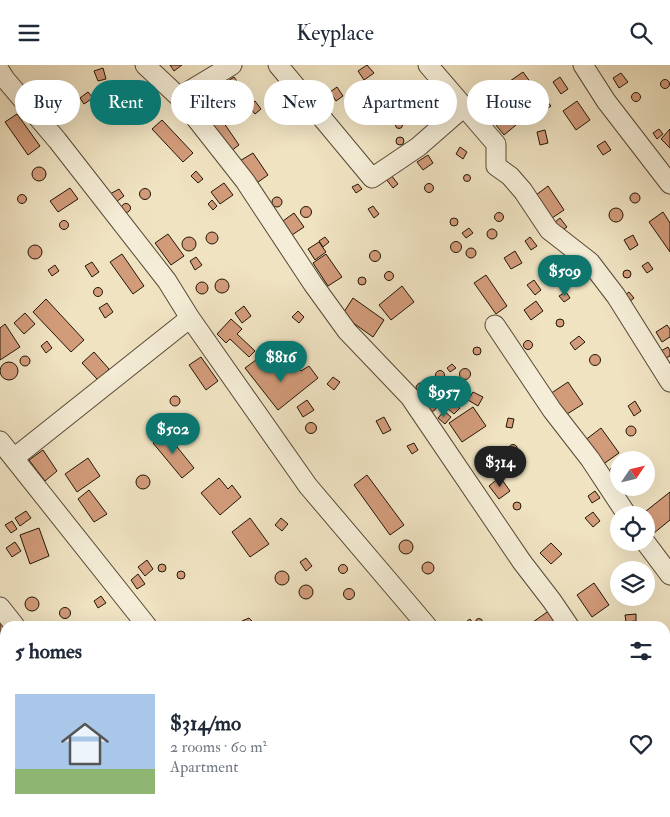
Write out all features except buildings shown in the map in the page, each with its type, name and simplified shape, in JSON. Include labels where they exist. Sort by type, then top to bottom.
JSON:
[{"type":"street","points":[[145,65],[171,89]]},
{"type":"street","points":[[207,80],[232,65]]},
{"type":"street","points":[[278,65],[372,178],[418,147],[465,106]]},
{"type":"street","points":[[428,65],[496,144],[496,166],[510,176],[523,191],[549,230],[590,262],[616,296],[670,382]]},
{"type":"street","points":[[583,65],[606,101],[670,184]]},
{"type":"street","points":[[0,71],[57,140],[167,281],[190,318],[308,486],[423,621]]},
{"type":"street","points":[[201,125],[245,181],[313,284],[347,331],[410,397],[522,562],[566,621]]},
{"type":"street","points":[[14,458],[190,318]]},
{"type":"street","points":[[495,325],[552,410],[590,459],[621,506]]},
{"type":"street","points":[[0,441],[143,621]]},
{"type":"street","points":[[652,551],[670,575]]},
{"type":"street","points":[[0,607],[10,621]]}]
